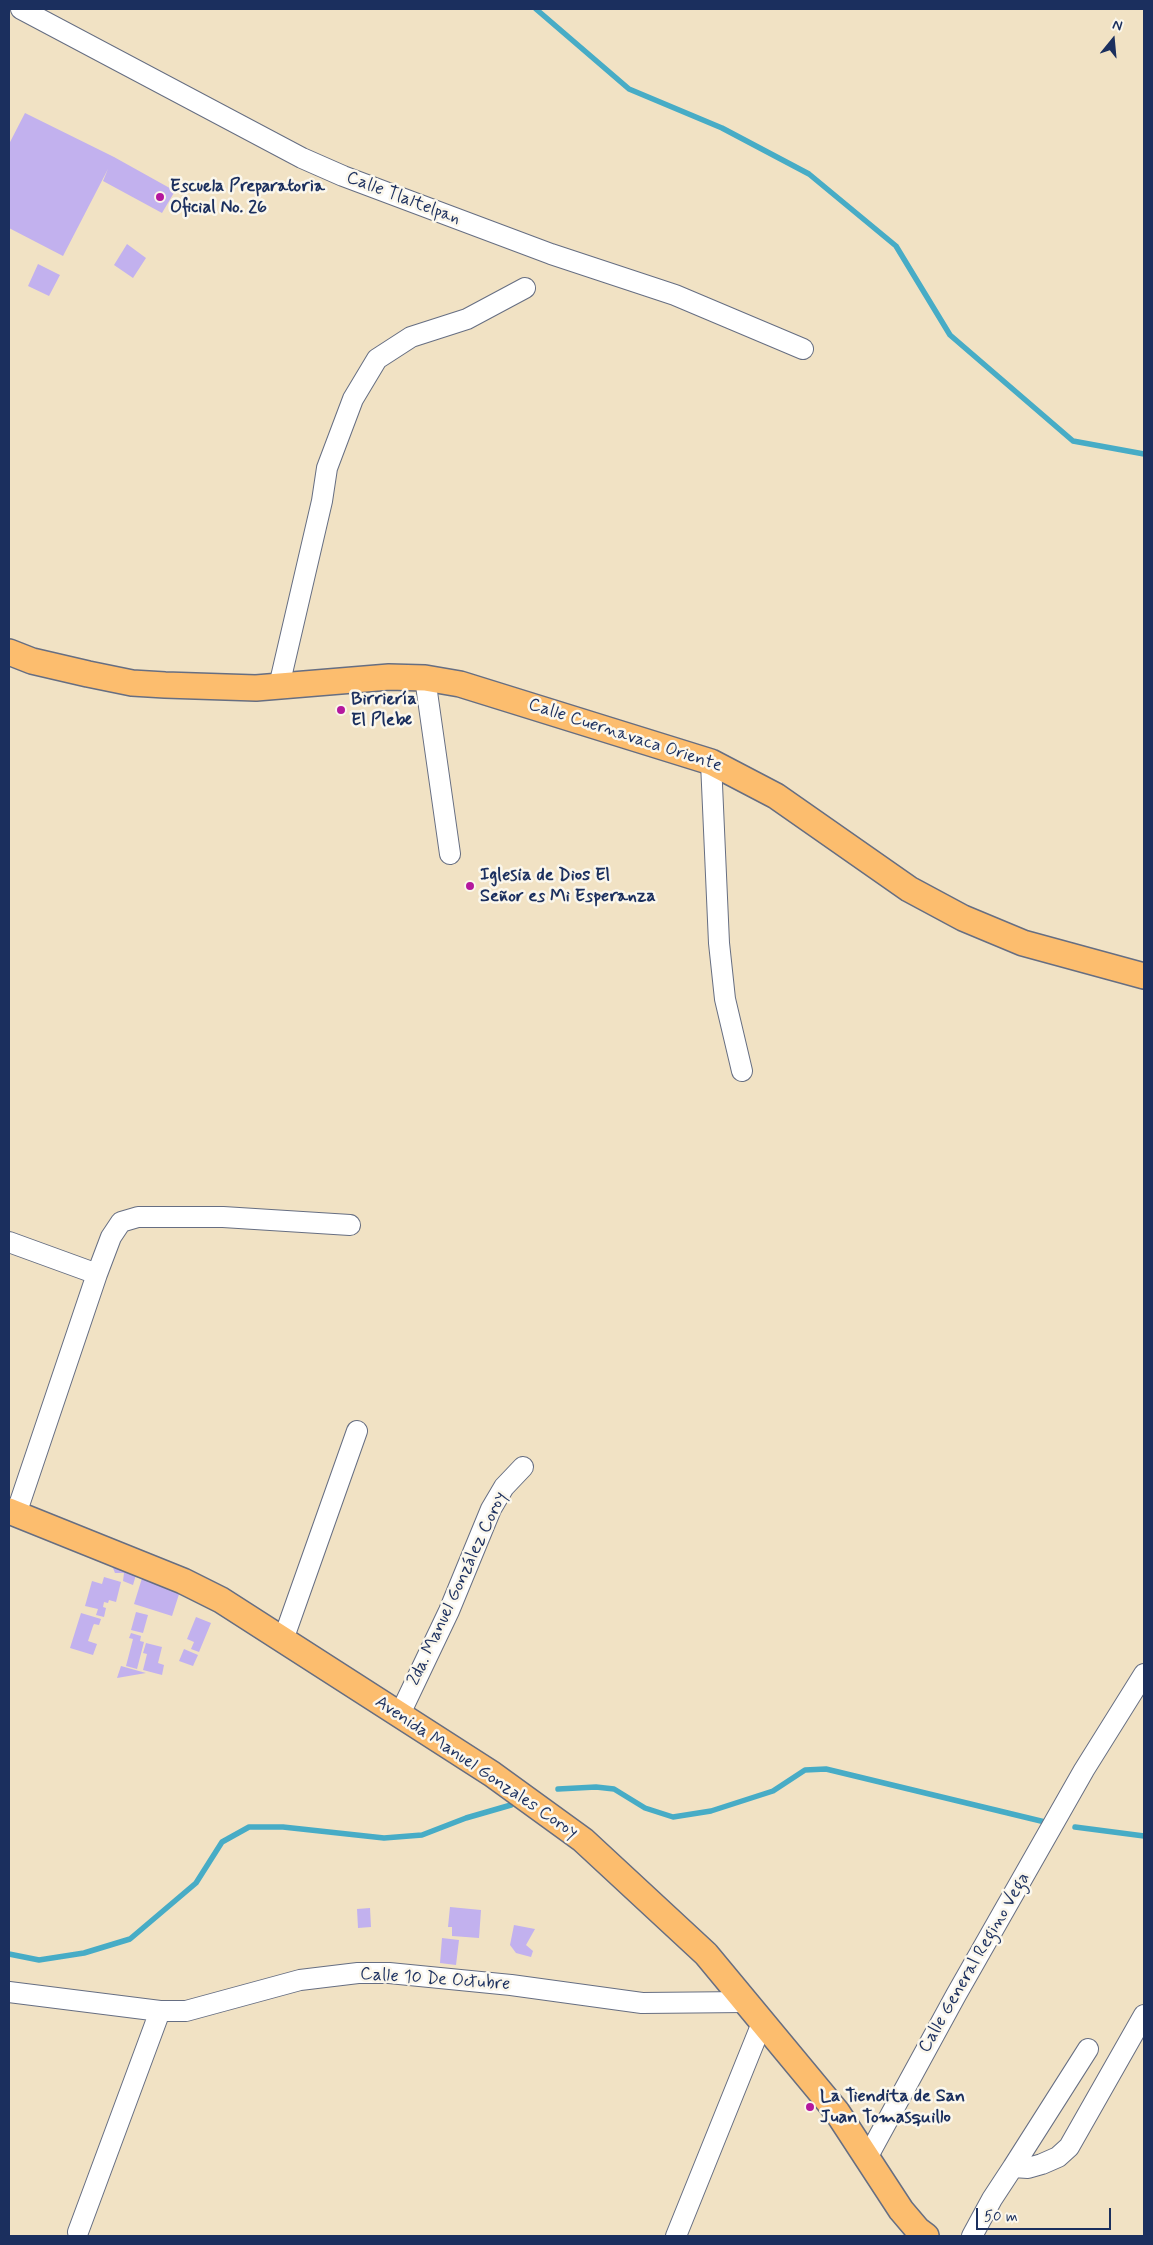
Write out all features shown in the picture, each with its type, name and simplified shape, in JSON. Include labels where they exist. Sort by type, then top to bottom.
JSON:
[{"type":"main road","name":"Calle Cuernavaca Oriente","points":[[9,652],[32,661],[132,683],[256,688],[389,677],[425,678],[460,684],[711,762],[776,796],[909,889],[963,918],[1023,943],[1144,976]]},
{"type":"main road","name":"Avenida Manuel Gonzales Coroy","points":[[12,1512],[183,1581],[221,1600],[506,1784],[583,1840],[706,1954],[837,2112],[901,2210],[920,2234]]},
{"type":"street","name":"Calle Tlaltelpan","points":[[21,9],[302,158],[343,176],[551,254],[675,295],[803,349]]},
{"type":"street","points":[[278,686],[322,501],[327,468],[353,399],[377,359],[411,337],[467,319],[525,288]]},
{"type":"street","points":[[425,678],[450,854]]},
{"type":"street","points":[[711,762],[719,942],[725,999],[742,1070]]},
{"type":"street","points":[[12,1512],[116,1226],[121,1222],[138,1216],[223,1217],[350,1225]]},
{"type":"street","points":[[9,1242],[97,1274]]},
{"type":"street","points":[[283,1640],[357,1431]]},
{"type":"street","name":"2da. Manuel González Coroy","points":[[399,1716],[449,1611],[491,1509],[504,1487],[523,1467]]},
{"type":"street","name":"Calle General Regino Vega","points":[[867,2158],[956,1995],[1084,1770],[1144,1674]]},
{"type":"street","name":"Calle 10 De Octubre","points":[[9,1992],[160,2011],[199,2009],[300,1980],[358,1973],[389,1973],[501,1984],[642,2002],[746,2002]]},
{"type":"street","points":[[78,2232],[160,2011]]},
{"type":"street","points":[[1013,2166],[1028,2168],[1042,2164],[1058,2157],[1069,2147],[1144,2014]]},
{"type":"street","points":[[676,2236],[762,2023]]},
{"type":"street","points":[[972,2236],[992,2199],[1088,2049]]},
{"type":"building","points":[[25,113],[114,157],[175,191],[162,213],[103,181],[108,169],[63,256],[9,228],[9,144]]},
{"type":"building","points":[[127,244],[146,258],[133,278],[114,265]]},
{"type":"building","points":[[38,264],[60,275],[49,296],[28,286]]},
{"type":"building","points":[[111,1563],[138,1568],[133,1585],[123,1581],[124,1573],[115,1573]]},
{"type":"building","points":[[143,1575],[181,1588],[172,1616],[134,1604]]},
{"type":"building","points":[[104,1577],[121,1582],[116,1602],[109,1600],[108,1603],[104,1602],[103,1607],[106,1608],[104,1617],[96,1615],[98,1609],[85,1606],[92,1581],[102,1584]]},
{"type":"building","points":[[136,1612],[148,1615],[143,1633],[131,1630]]},
{"type":"building","points":[[81,1613],[101,1619],[99,1625],[94,1624],[88,1641],[97,1644],[93,1655],[70,1648]]},
{"type":"building","points":[[196,1617],[211,1623],[199,1652],[191,1649],[194,1642],[187,1639]]},
{"type":"building","points":[[131,1633],[141,1636],[140,1641],[144,1642],[137,1669],[126,1666],[133,1639],[129,1638]]},
{"type":"building","points":[[146,1643],[162,1647],[158,1663],[164,1665],[162,1675],[143,1670],[147,1654],[143,1653]]},
{"type":"building","points":[[184,1649],[198,1655],[193,1666],[179,1661]]},
{"type":"building","points":[[121,1666],[146,1673],[117,1678]]},
{"type":"building","points":[[450,1907],[481,1910],[479,1938],[452,1936],[452,1927],[448,1927]]},
{"type":"building","points":[[370,1908],[371,1927],[358,1928],[357,1909]]},
{"type":"building","points":[[514,1925],[535,1929],[526,1945],[533,1951],[531,1957],[516,1953],[510,1945]]},
{"type":"building","points":[[442,1938],[459,1940],[456,1965],[440,1963]]},
{"type":"waterway","points":[[536,9],[629,89],[722,128],[809,174],[896,246],[950,335],[1073,441],[1144,454]]},
{"type":"waterway","points":[[558,1789],[596,1787],[614,1789],[645,1808],[673,1817],[711,1811],[773,1791],[805,1770],[826,1769],[1045,1822]]},
{"type":"waterway","points":[[9,1954],[39,1960],[84,1953],[130,1939],[196,1883],[222,1842],[249,1827],[283,1827],[384,1838],[422,1835],[466,1818],[511,1805]]},
{"type":"waterway","points":[[1075,1827],[1144,1836]]},
{"type":"place","name":"Escuela Preparatoria Oficial No. 26","points":[[160,197]]},
{"type":"place","name":"Birriería El Plebe","points":[[341,710]]},
{"type":"place","name":"Iglesia de Dios El Señor es Mi Esperanza","points":[[470,886]]},
{"type":"place","name":"La Tiendita de San Juan Tomasquillo","points":[[810,2107]]}]
